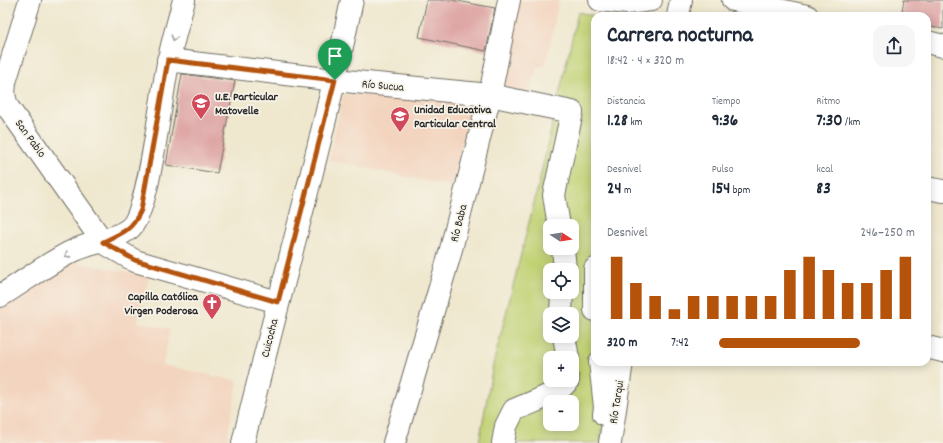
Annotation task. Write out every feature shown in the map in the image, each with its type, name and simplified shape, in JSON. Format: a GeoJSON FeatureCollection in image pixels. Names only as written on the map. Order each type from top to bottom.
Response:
{"type":"FeatureCollection","features":[{"type":"Feature","properties":{"kind":"street","name":"San Pablo"},"geometry":{"type":"LineString","coordinates":[[30,0],[5,82],[4,95],[7,106],[103,242]]}},
{"type":"Feature","properties":{"kind":"street"},"geometry":{"type":"LineString","coordinates":[[0,296],[75,250],[103,242],[129,229],[136,222],[141,210],[168,60],[184,0]]}},
{"type":"Feature","properties":{"kind":"street","name":"Cuicocha"},"geometry":{"type":"LineString","coordinates":[[243,443],[335,80],[352,0]]}},
{"type":"Feature","properties":{"kind":"street","name":"Río Baba"},"geometry":{"type":"LineString","coordinates":[[394,443],[449,257],[490,95],[509,0]]}},
{"type":"Feature","properties":{"kind":"street"},"geometry":{"type":"LineString","coordinates":[[612,6],[651,0]]}},
{"type":"Feature","properties":{"kind":"street"},"geometry":{"type":"LineString","coordinates":[[679,12],[681,0]]}},
{"type":"Feature","properties":{"kind":"street"},"geometry":{"type":"LineString","coordinates":[[733,0],[788,12]]}},
{"type":"Feature","properties":{"kind":"street"},"geometry":{"type":"LineString","coordinates":[[931,43],[943,46]]}},
{"type":"Feature","properties":{"kind":"street","name":"Río Sucua"},"geometry":{"type":"LineString","coordinates":[[168,60],[335,80],[490,95],[572,112],[554,195],[558,219]]}},
{"type":"Feature","properties":{"kind":"street"},"geometry":{"type":"LineString","coordinates":[[931,189],[943,191]]}},
{"type":"Feature","properties":{"kind":"street"},"geometry":{"type":"LineString","coordinates":[[103,242],[135,260],[278,302]]}},
{"type":"Feature","properties":{"kind":"street"},"geometry":{"type":"LineString","coordinates":[[931,348],[943,351]]}},
{"type":"Feature","properties":{"kind":"street"},"geometry":{"type":"LineString","coordinates":[[598,443],[605,407],[600,366]]}},
{"type":"Feature","properties":{"kind":"street","name":"Río Tarqui"},"geometry":{"type":"LineString","coordinates":[[610,443],[621,366]]}},
{"type":"Feature","properties":{"kind":"street"},"geometry":{"type":"LineString","coordinates":[[503,443],[506,426],[514,410],[553,393],[563,387]]}},
{"type":"Feature","properties":{"kind":"shaded area"},"geometry":{"type":"Polygon","coordinates":[[[517,0],[559,0],[546,65],[537,67],[531,87],[523,93],[501,87],[517,0]]]}},
{"type":"Feature","properties":{"kind":"shaded area","name":"Unidad Educativa Particular Central"},"geometry":{"type":"Polygon","coordinates":[[[343,94],[465,101],[472,105],[451,186],[329,160],[343,94]]]}},
{"type":"Feature","properties":{"kind":"shaded area"},"geometry":{"type":"Polygon","coordinates":[[[73,262],[149,276],[138,322],[170,329],[163,365],[238,381],[226,443],[0,443],[0,308],[73,262]]]}},
{"type":"Feature","properties":{"kind":"green space"},"geometry":{"type":"Polygon","coordinates":[[[578,12],[591,15],[591,366],[612,366],[600,443],[479,443],[493,365],[538,187],[578,12]]]}},
{"type":"Feature","properties":{"kind":"building"},"geometry":{"type":"Polygon","coordinates":[[[427,0],[452,0],[495,8],[486,51],[419,37],[427,0]]]}},
{"type":"Feature","properties":{"kind":"building"},"geometry":{"type":"Polygon","coordinates":[[[904,0],[943,0],[943,29],[931,27],[931,12],[902,12],[904,0]]]}},
{"type":"Feature","properties":{"kind":"building","name":"U.E. Particular Matovelle"},"geometry":{"type":"Polygon","coordinates":[[[182,74],[235,81],[217,173],[166,165],[182,74]]]}},
{"type":"Feature","properties":{"kind":"place","name":"U.E. Particular Matovelle"},"geometry":{"type":"Point","coordinates":[201,120]}},
{"type":"Feature","properties":{"kind":"place","name":"Unidad Educativa Particular Central"},"geometry":{"type":"Point","coordinates":[400,133]}},
{"type":"Feature","properties":{"kind":"place","name":"Capilla Católica Virgen Poderosa"},"geometry":{"type":"Point","coordinates":[212,320]}},
{"type":"Feature","properties":{"kind":"route"},"geometry":{"type":"LineString","coordinates":[[168,60],[335,80],[278,302],[135,260],[103,242],[129,229],[136,222],[141,210],[154,148],[168,60]]}}]}
